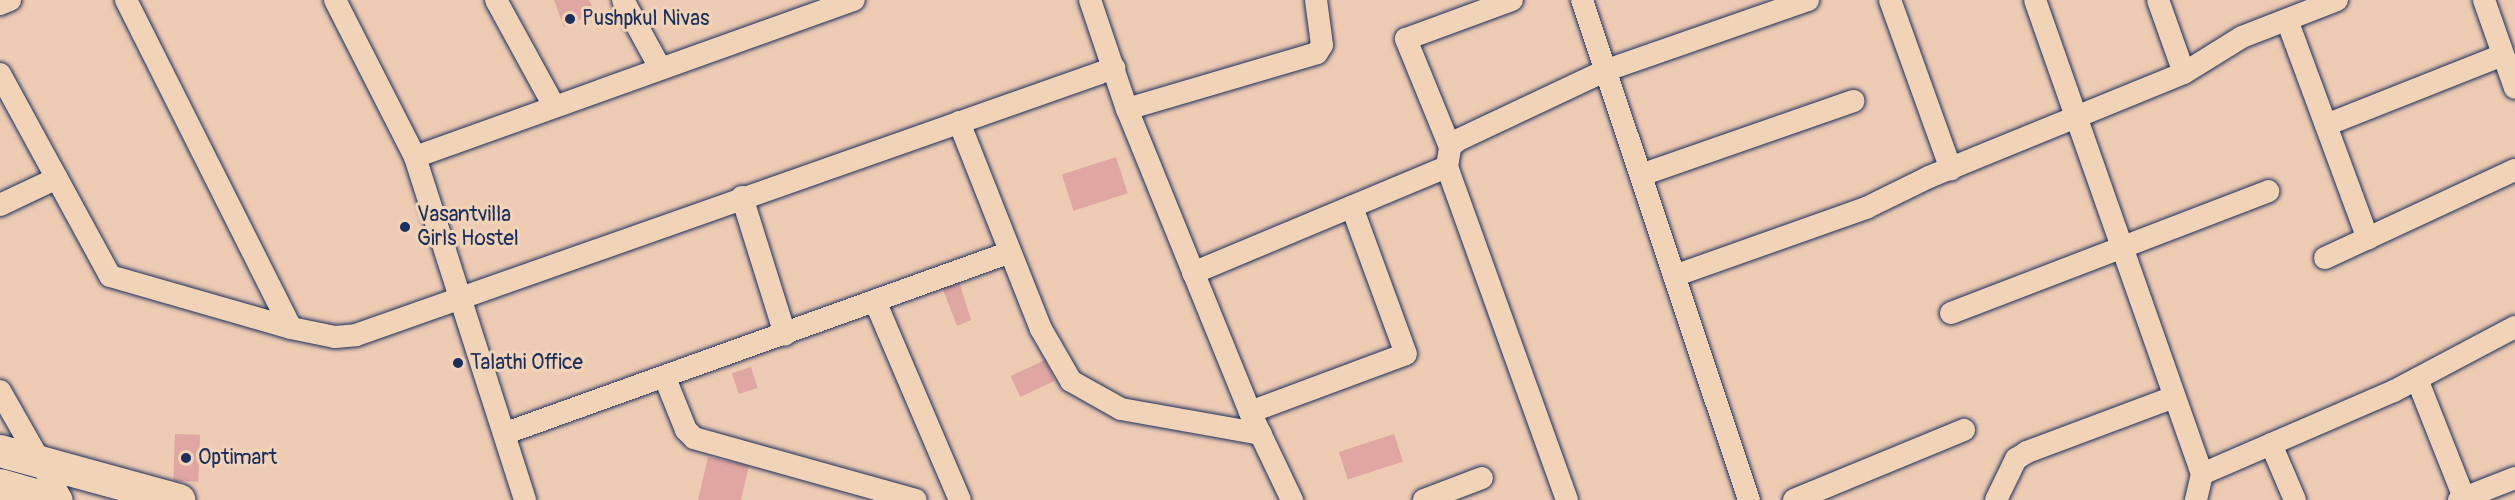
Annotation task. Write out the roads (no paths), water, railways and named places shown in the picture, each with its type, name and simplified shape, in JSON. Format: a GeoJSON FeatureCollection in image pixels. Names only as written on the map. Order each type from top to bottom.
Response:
{"type":"FeatureCollection","features":[{"type":"Feature","properties":{"kind":"main road"},"geometry":{"type":"LineString","coordinates":[[0,451],[179,500]]}},
{"type":"Feature","properties":{"kind":"main road"},"geometry":{"type":"LineString","coordinates":[[0,485],[53,500]]}},
{"type":"Feature","properties":{"kind":"street"},"geometry":{"type":"LineString","coordinates":[[0,4],[10,0]]}},
{"type":"Feature","properties":{"kind":"street"},"geometry":{"type":"LineString","coordinates":[[126,0],[291,328]]}},
{"type":"Feature","properties":{"kind":"street"},"geometry":{"type":"LineString","coordinates":[[334,0],[415,157],[459,297],[506,433],[525,500]]}},
{"type":"Feature","properties":{"kind":"street"},"geometry":{"type":"LineString","coordinates":[[496,0],[554,106]]}},
{"type":"Feature","properties":{"kind":"street"},"geometry":{"type":"LineString","coordinates":[[623,0],[660,68]]}},
{"type":"Feature","properties":{"kind":"street"},"geometry":{"type":"LineString","coordinates":[[415,157],[854,0]]}},
{"type":"Feature","properties":{"kind":"street"},"geometry":{"type":"LineString","coordinates":[[1090,0],[1127,109],[1193,273],[1250,412],[1292,500]]}},
{"type":"Feature","properties":{"kind":"street"},"geometry":{"type":"LineString","coordinates":[[1127,109],[1317,53],[1322,45],[1316,0]]}},
{"type":"Feature","properties":{"kind":"street"},"geometry":{"type":"LineString","coordinates":[[1512,0],[1406,39],[1567,500]]}},
{"type":"Feature","properties":{"kind":"street"},"geometry":{"type":"LineString","coordinates":[[1582,0],[1749,500]]}},
{"type":"Feature","properties":{"kind":"street"},"geometry":{"type":"LineString","coordinates":[[1193,273],[1352,207],[1448,157],[1458,140],[1607,70],[1808,0]]}},
{"type":"Feature","properties":{"kind":"street"},"geometry":{"type":"LineString","coordinates":[[1890,0],[1951,169]]}},
{"type":"Feature","properties":{"kind":"street"},"geometry":{"type":"LineString","coordinates":[[2035,0],[2075,120],[2202,474],[2196,500]]}},
{"type":"Feature","properties":{"kind":"street"},"geometry":{"type":"LineString","coordinates":[[2158,0],[2184,74]]}},
{"type":"Feature","properties":{"kind":"street"},"geometry":{"type":"LineString","coordinates":[[1674,276],[1866,208],[1951,169],[2184,74],[2242,37],[2337,0]]}},
{"type":"Feature","properties":{"kind":"street"},"geometry":{"type":"LineString","coordinates":[[2484,0],[2515,88]]}},
{"type":"Feature","properties":{"kind":"street"},"geometry":{"type":"LineString","coordinates":[[2287,20],[2368,238]]}},
{"type":"Feature","properties":{"kind":"street"},"geometry":{"type":"LineString","coordinates":[[2326,125],[2503,55]]}},
{"type":"Feature","properties":{"kind":"street"},"geometry":{"type":"LineString","coordinates":[[0,74],[110,276],[291,328],[335,337],[356,335],[742,197],[1114,68]]}},
{"type":"Feature","properties":{"kind":"street"},"geometry":{"type":"LineString","coordinates":[[1641,175],[1854,101]]}},
{"type":"Feature","properties":{"kind":"street"},"geometry":{"type":"LineString","coordinates":[[959,122],[1008,253],[1041,329],[1071,381],[1121,409],[1261,434]]}},
{"type":"Feature","properties":{"kind":"street"},"geometry":{"type":"LineString","coordinates":[[2325,258],[2515,170]]}},
{"type":"Feature","properties":{"kind":"street"},"geometry":{"type":"LineString","coordinates":[[0,205],[57,178]]}},
{"type":"Feature","properties":{"kind":"street"},"geometry":{"type":"LineString","coordinates":[[1951,313],[2121,250],[2268,191]]}},
{"type":"Feature","properties":{"kind":"street"},"geometry":{"type":"LineString","coordinates":[[742,197],[785,334]]}},
{"type":"Feature","properties":{"kind":"street"},"geometry":{"type":"LineString","coordinates":[[1250,412],[1406,354],[1352,207]]}},
{"type":"Feature","properties":{"kind":"street"},"geometry":{"type":"LineString","coordinates":[[506,433],[665,378],[1008,253]]}},
{"type":"Feature","properties":{"kind":"street"},"geometry":{"type":"LineString","coordinates":[[875,301],[960,500]]}},
{"type":"Feature","properties":{"kind":"street"},"geometry":{"type":"LineString","coordinates":[[2202,474],[2417,379],[2515,327]]}},
{"type":"Feature","properties":{"kind":"street"},"geometry":{"type":"LineString","coordinates":[[665,378],[686,430],[694,438],[916,500]]}},
{"type":"Feature","properties":{"kind":"street"},"geometry":{"type":"LineString","coordinates":[[2417,379],[2462,499],[2515,478]]}},
{"type":"Feature","properties":{"kind":"street"},"geometry":{"type":"LineString","coordinates":[[0,391],[62,500]]}},
{"type":"Feature","properties":{"kind":"street"},"geometry":{"type":"LineString","coordinates":[[1996,500],[2016,459],[2027,452],[2174,397]]}},
{"type":"Feature","properties":{"kind":"street"},"geometry":{"type":"LineString","coordinates":[[1794,500],[1964,430]]}},
{"type":"Feature","properties":{"kind":"street"},"geometry":{"type":"LineString","coordinates":[[2271,444],[2295,500]]}},
{"type":"Feature","properties":{"kind":"street"},"geometry":{"type":"LineString","coordinates":[[1424,500],[1482,478]]}},
{"type":"Feature","properties":{"kind":"place","name":"Pushpkul Nivas"},"geometry":{"type":"Point","coordinates":[570,19]}},
{"type":"Feature","properties":{"kind":"place","name":"Vasantvilla Girls Hostel"},"geometry":{"type":"Point","coordinates":[405,227]}},
{"type":"Feature","properties":{"kind":"place","name":"Talathi Office"},"geometry":{"type":"Point","coordinates":[458,363]}},
{"type":"Feature","properties":{"kind":"place","name":"Optimart"},"geometry":{"type":"Point","coordinates":[186,458]}}]}
